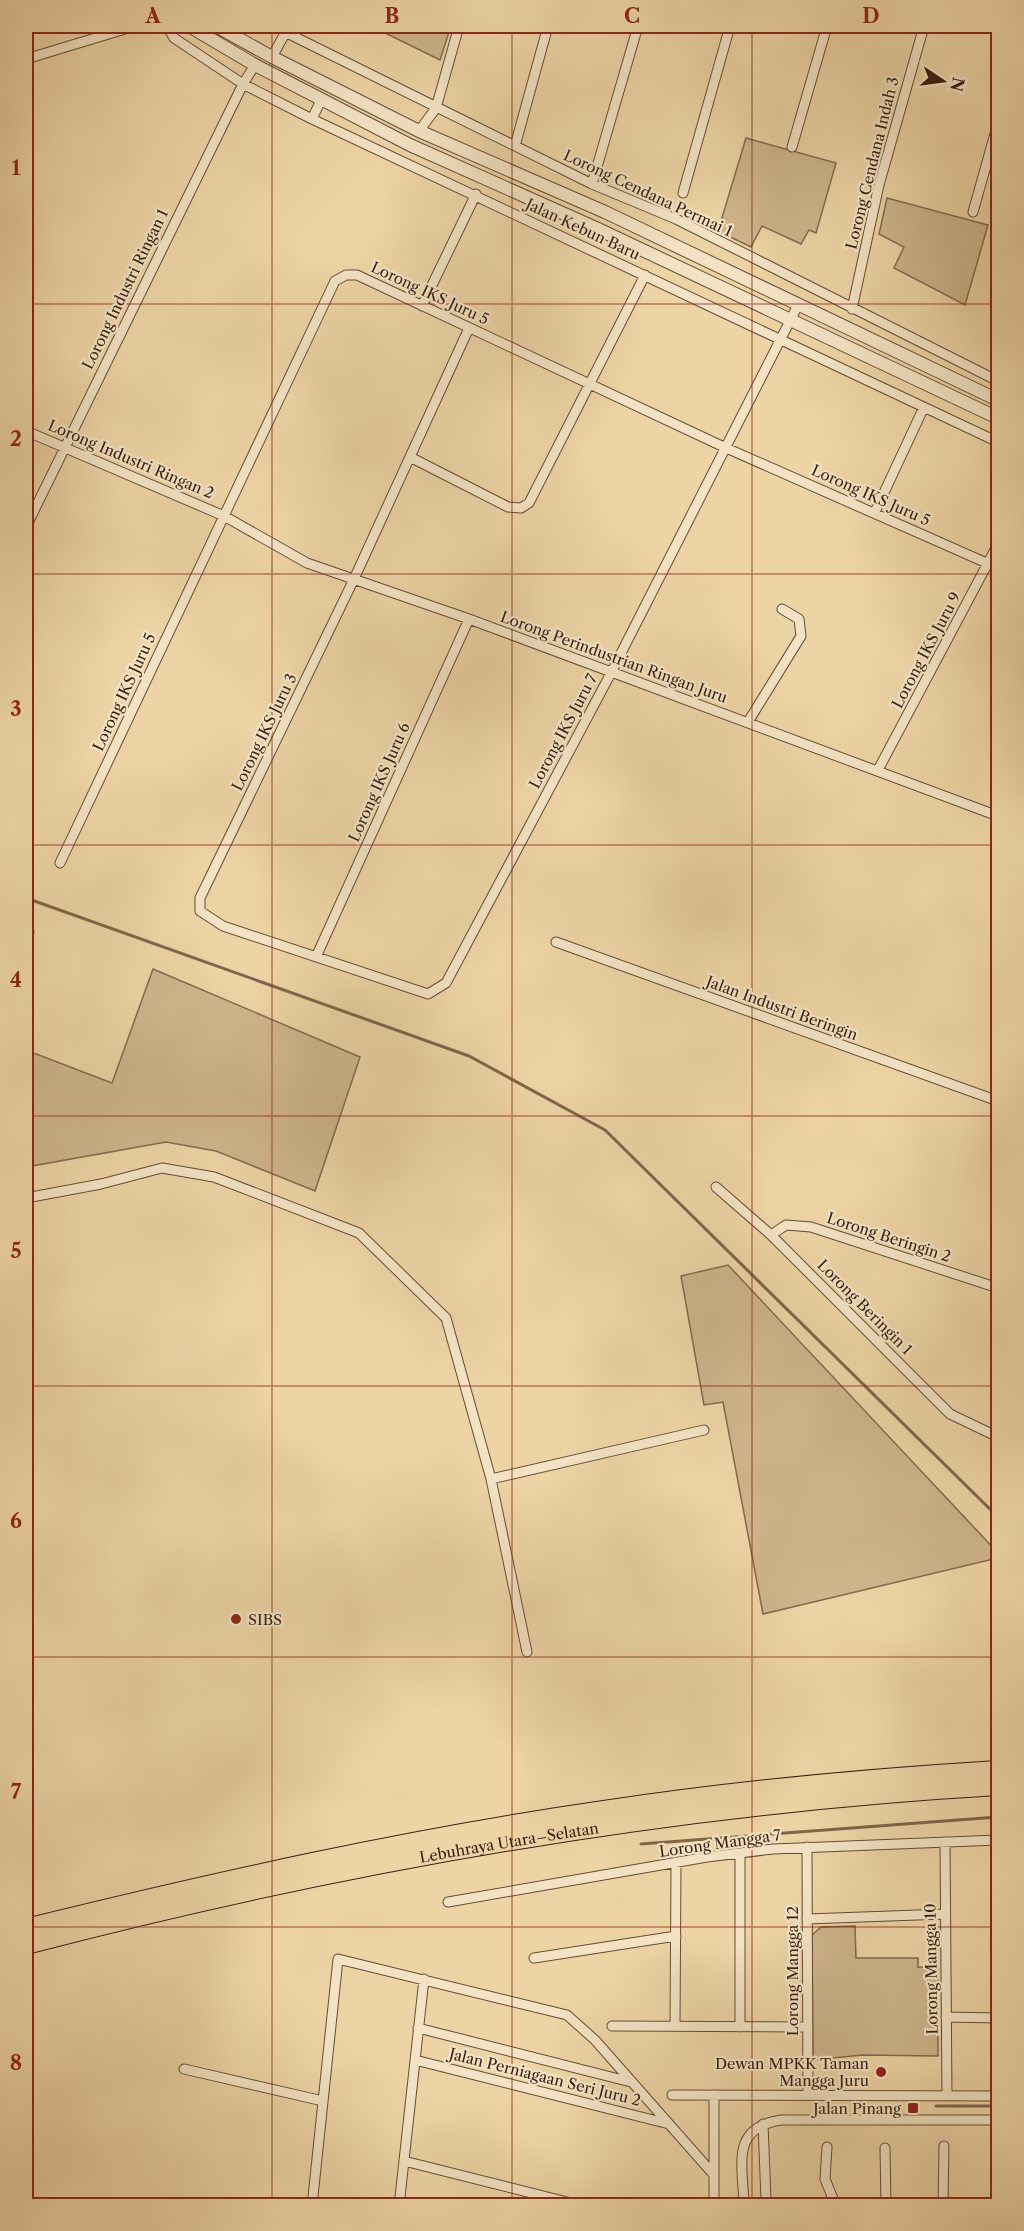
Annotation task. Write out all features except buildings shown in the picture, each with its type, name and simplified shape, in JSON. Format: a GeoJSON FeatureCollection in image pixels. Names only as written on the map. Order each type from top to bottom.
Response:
{"type":"FeatureCollection","features":[{"type":"Feature","properties":{"kind":"highway","name":"Lebuhraya Utara–Selatan"},"geometry":{"type":"LineString","coordinates":[[26,1928],[274,1870],[521,1823],[692,1797],[800,1785],[999,1770]]}},
{"type":"Feature","properties":{"kind":"highway","name":"Lebuhraya Utara–Selatan"},"geometry":{"type":"LineString","coordinates":[[26,1945],[276,1885],[539,1835],[728,1809],[999,1786]]}},
{"type":"Feature","properties":{"kind":"street"},"geometry":{"type":"LineString","coordinates":[[26,59],[135,26]]}},
{"type":"Feature","properties":{"kind":"street","name":"Jalan Kebun Baru"},"geometry":{"type":"LineString","coordinates":[[167,26],[174,38],[243,84],[312,119],[476,194],[999,442]]}},
{"type":"Feature","properties":{"kind":"street","name":"Jalan Kebun Baru"},"geometry":{"type":"LineString","coordinates":[[189,26],[255,65],[410,145],[791,319],[999,418]]}},
{"type":"Feature","properties":{"kind":"street","name":"Jalan Kebun Baru"},"geometry":{"type":"LineString","coordinates":[[216,26],[418,131],[605,213],[999,400]]}},
{"type":"Feature","properties":{"kind":"street"},"geometry":{"type":"LineString","coordinates":[[418,131],[436,108],[459,26]]}},
{"type":"Feature","properties":{"kind":"street"},"geometry":{"type":"LineString","coordinates":[[515,146],[549,26]]}},
{"type":"Feature","properties":{"kind":"street"},"geometry":{"type":"LineString","coordinates":[[592,184],[638,26]]}},
{"type":"Feature","properties":{"kind":"street"},"geometry":{"type":"LineString","coordinates":[[683,193],[730,26]]}},
{"type":"Feature","properties":{"kind":"street"},"geometry":{"type":"LineString","coordinates":[[792,147],[827,26]]}},
{"type":"Feature","properties":{"kind":"street","name":"Lorong Cendana Indah 3"},"geometry":{"type":"LineString","coordinates":[[852,309],[879,185],[924,26]]}},
{"type":"Feature","properties":{"kind":"street"},"geometry":{"type":"LineString","coordinates":[[272,57],[287,29]]}},
{"type":"Feature","properties":{"kind":"street","name":"Lorong Cendana Permai 1"},"geometry":{"type":"LineString","coordinates":[[287,29],[436,108],[592,184],[676,219],[999,381]]}},
{"type":"Feature","properties":{"kind":"street","name":"Lorong Industri Ringan 1"},"geometry":{"type":"LineString","coordinates":[[26,527],[243,84],[255,65]]}},
{"type":"Feature","properties":{"kind":"street"},"geometry":{"type":"LineString","coordinates":[[312,119],[321,100]]}},
{"type":"Feature","properties":{"kind":"street"},"geometry":{"type":"LineString","coordinates":[[974,212],[999,123]]}},
{"type":"Feature","properties":{"kind":"street"},"geometry":{"type":"LineString","coordinates":[[422,306],[476,194]]}},
{"type":"Feature","properties":{"kind":"street"},"geometry":{"type":"LineString","coordinates":[[770,292],[780,273]]}},
{"type":"Feature","properties":{"kind":"street","name":"Lorong IKS Juru 5"},"geometry":{"type":"LineString","coordinates":[[60,863],[335,281],[346,275],[357,275],[724,447],[994,566]]}},
{"type":"Feature","properties":{"kind":"street"},"geometry":{"type":"LineString","coordinates":[[410,458],[508,507],[521,508],[529,503],[645,275]]}},
{"type":"Feature","properties":{"kind":"street","name":"Lorong IKS Juru 7"},"geometry":{"type":"LineString","coordinates":[[316,957],[421,993],[436,991],[447,983],[611,673],[798,305]]}},
{"type":"Feature","properties":{"kind":"street","name":"Lorong IKS Juru 3"},"geometry":{"type":"LineString","coordinates":[[316,957],[223,926],[200,910],[200,898],[354,579],[469,328]]}},
{"type":"Feature","properties":{"kind":"street"},"geometry":{"type":"LineString","coordinates":[[875,512],[924,407]]}},
{"type":"Feature","properties":{"kind":"street","name":"Lorong Industri Ringan 2"},"geometry":{"type":"LineString","coordinates":[[26,431],[224,516]]}},
{"type":"Feature","properties":{"kind":"street","name":"Lorong Perindustrian Ringan Juru"},"geometry":{"type":"LineString","coordinates":[[224,516],[307,562],[469,619],[999,816]]}},
{"type":"Feature","properties":{"kind":"street","name":"Lorong IKS Juru 9"},"geometry":{"type":"LineString","coordinates":[[878,770],[994,566],[999,544]]}},
{"type":"Feature","properties":{"kind":"street"},"geometry":{"type":"LineString","coordinates":[[748,722],[801,636],[799,619],[782,609]]}},
{"type":"Feature","properties":{"kind":"street","name":"Lorong IKS Juru 6"},"geometry":{"type":"LineString","coordinates":[[316,957],[469,619]]}},
{"type":"Feature","properties":{"kind":"street","name":"Jalan Industri Beringin"},"geometry":{"type":"LineString","coordinates":[[556,942],[999,1101]]}},
{"type":"Feature","properties":{"kind":"street"},"geometry":{"type":"LineString","coordinates":[[26,1198],[101,1184],[162,1168],[214,1177],[359,1233],[446,1318],[491,1479],[527,1652]]}},
{"type":"Feature","properties":{"kind":"street","name":"Lorong Beringin 1"},"geometry":{"type":"LineString","coordinates":[[716,1187],[771,1235],[950,1414],[999,1437]]}},
{"type":"Feature","properties":{"kind":"street","name":"Lorong Beringin 2"},"geometry":{"type":"LineString","coordinates":[[771,1235],[786,1225],[811,1227],[999,1288]]}},
{"type":"Feature","properties":{"kind":"street"},"geometry":{"type":"LineString","coordinates":[[491,1479],[704,1430]]}},
{"type":"Feature","properties":{"kind":"street","name":"Lorong Mangga 7"},"geometry":{"type":"LineString","coordinates":[[448,1902],[740,1853],[807,1847],[999,1840]]}},
{"type":"Feature","properties":{"kind":"street","name":"Lorong Mangga 10"},"geometry":{"type":"LineString","coordinates":[[945,1842],[947,2096]]}},
{"type":"Feature","properties":{"kind":"street","name":"Lorong Mangga 12"},"geometry":{"type":"LineString","coordinates":[[807,1847],[808,2095]]}},
{"type":"Feature","properties":{"kind":"street"},"geometry":{"type":"LineString","coordinates":[[740,1853],[740,2027]]}},
{"type":"Feature","properties":{"kind":"street"},"geometry":{"type":"LineString","coordinates":[[675,2026],[676,1864]]}},
{"type":"Feature","properties":{"kind":"street"},"geometry":{"type":"LineString","coordinates":[[807,1919],[945,1914]]}},
{"type":"Feature","properties":{"kind":"street"},"geometry":{"type":"LineString","coordinates":[[534,1958],[676,1936]]}},
{"type":"Feature","properties":{"kind":"street"},"geometry":{"type":"LineString","coordinates":[[312,2205],[338,1959],[560,2011],[595,2040],[714,2175]]}},
{"type":"Feature","properties":{"kind":"street"},"geometry":{"type":"LineString","coordinates":[[399,2205],[424,1979]]}},
{"type":"Feature","properties":{"kind":"street"},"geometry":{"type":"LineString","coordinates":[[946,2017],[999,2018]]}},
{"type":"Feature","properties":{"kind":"street"},"geometry":{"type":"LineString","coordinates":[[612,2026],[808,2027]]}},
{"type":"Feature","properties":{"kind":"street","name":"Jalan Perniagaan Seri Juru 2"},"geometry":{"type":"LineString","coordinates":[[418,2028],[632,2082]]}},
{"type":"Feature","properties":{"kind":"street","name":"Jalan Perniagaan Seri Juru 2"},"geometry":{"type":"LineString","coordinates":[[415,2060],[669,2124]]}},
{"type":"Feature","properties":{"kind":"street"},"geometry":{"type":"LineString","coordinates":[[184,2068],[323,2101]]}},
{"type":"Feature","properties":{"kind":"street"},"geometry":{"type":"LineString","coordinates":[[672,2095],[999,2096]]}},
{"type":"Feature","properties":{"kind":"street"},"geometry":{"type":"LineString","coordinates":[[714,2095],[714,2205]]}},
{"type":"Feature","properties":{"kind":"street"},"geometry":{"type":"LineString","coordinates":[[744,2205],[744,2143],[751,2130],[763,2124],[782,2120],[999,2120]]}},
{"type":"Feature","properties":{"kind":"street"},"geometry":{"type":"LineString","coordinates":[[763,2124],[766,2200],[769,2205]]}},
{"type":"Feature","properties":{"kind":"street"},"geometry":{"type":"LineString","coordinates":[[943,2205],[944,2146]]}},
{"type":"Feature","properties":{"kind":"street"},"geometry":{"type":"LineString","coordinates":[[691,2150],[700,2152],[714,2147]]}},
{"type":"Feature","properties":{"kind":"street"},"geometry":{"type":"LineString","coordinates":[[827,2147],[825,2178],[836,2205]]}},
{"type":"Feature","properties":{"kind":"street"},"geometry":{"type":"LineString","coordinates":[[885,2148],[886,2205]]}},
{"type":"Feature","properties":{"kind":"street"},"geometry":{"type":"LineString","coordinates":[[404,2161],[583,2205]]}},
{"type":"Feature","properties":{"kind":"shaded area"},"geometry":{"type":"Polygon","coordinates":[[[371,26],[451,26],[440,60],[371,26]]]}},
{"type":"Feature","properties":{"kind":"shaded area"},"geometry":{"type":"Polygon","coordinates":[[[746,138],[836,163],[816,233],[809,230],[801,244],[762,226],[751,247],[718,231],[746,138]]]}},
{"type":"Feature","properties":{"kind":"shaded area"},"geometry":{"type":"Polygon","coordinates":[[[887,198],[988,225],[965,305],[894,268],[904,247],[879,234],[887,198]]]}},
{"type":"Feature","properties":{"kind":"shaded area"},"geometry":{"type":"Polygon","coordinates":[[[153,969],[360,1057],[315,1191],[216,1151],[166,1142],[26,1167],[26,1050],[112,1083],[153,969]]]}},
{"type":"Feature","properties":{"kind":"shaded area"},"geometry":{"type":"Polygon","coordinates":[[[728,1265],[998,1553],[998,1558],[763,1614],[723,1402],[704,1405],[681,1276],[728,1265]]]}},
{"type":"Feature","properties":{"kind":"shaded area"},"geometry":{"type":"Polygon","coordinates":[[[855,1926],[856,1958],[918,1958],[918,1967],[938,1967],[938,2056],[863,2055],[813,2060],[812,1935],[821,1927],[855,1926]]]}},
{"type":"Feature","properties":{"kind":"waterway"},"geometry":{"type":"LineString","coordinates":[[26,898],[469,1056],[605,1130],[998,1517]]}},
{"type":"Feature","properties":{"kind":"waterway"},"geometry":{"type":"LineString","coordinates":[[641,1844],[998,1817]]}},
{"type":"Feature","properties":{"kind":"waterway"},"geometry":{"type":"LineString","coordinates":[[936,2106],[998,2106]]}},
{"type":"Feature","properties":{"kind":"place","name":"SIBS"},"geometry":{"type":"Point","coordinates":[236,1619]}},
{"type":"Feature","properties":{"kind":"place","name":"Dewan MPKK Taman Mangga Juru"},"geometry":{"type":"Point","coordinates":[881,2072]}},
{"type":"Feature","properties":{"kind":"place","name":"Jalan Pinang"},"geometry":{"type":"Point","coordinates":[913,2108]}}]}
